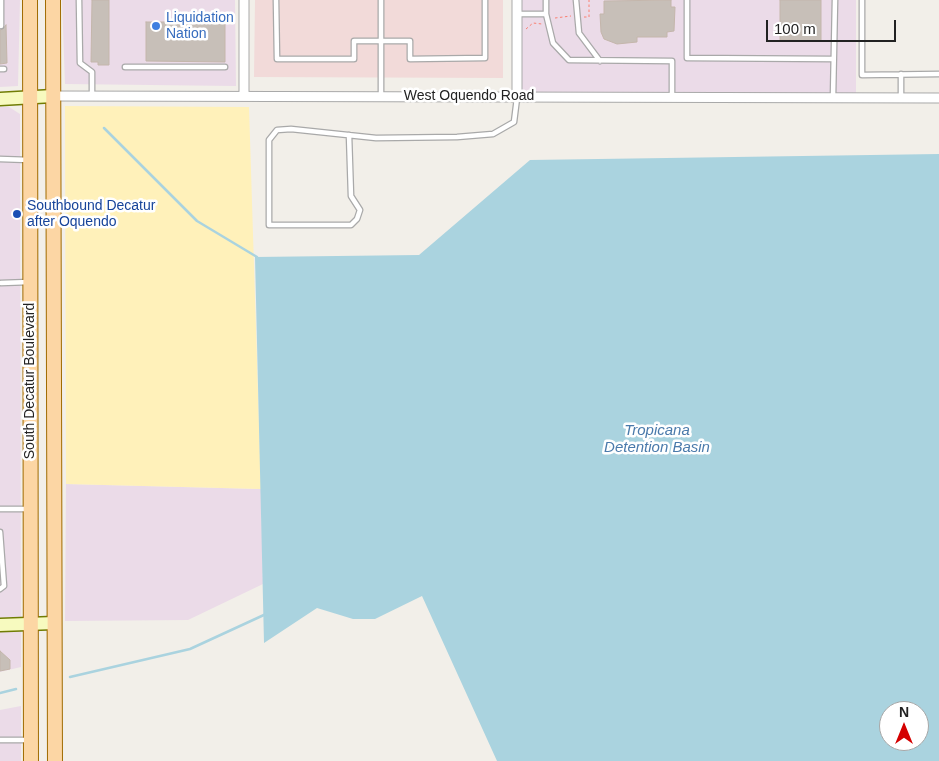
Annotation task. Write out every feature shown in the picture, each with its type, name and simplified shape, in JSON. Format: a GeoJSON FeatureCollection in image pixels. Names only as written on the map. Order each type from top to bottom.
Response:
{"type":"FeatureCollection","features":[{"type":"Feature","properties":{"kind":"main road","name":"South Decatur Boulevard"},"geometry":{"type":"LineString","coordinates":[[30,0],[31,761]]}},
{"type":"Feature","properties":{"kind":"main road","name":"South Decatur Boulevard"},"geometry":{"type":"LineString","coordinates":[[53,0],[55,761]]}},
{"type":"Feature","properties":{"kind":"street"},"geometry":{"type":"LineString","coordinates":[[244,0],[244,96]]}},
{"type":"Feature","properties":{"kind":"street"},"geometry":{"type":"LineString","coordinates":[[517,0],[517,96]]}},
{"type":"Feature","properties":{"kind":"street","name":"West Oquendo Road"},"geometry":{"type":"LineString","coordinates":[[0,99],[53,96],[939,98]]}},
{"type":"Feature","properties":{"kind":"street"},"geometry":{"type":"LineString","coordinates":[[0,625],[54,623]]}},
{"type":"Feature","properties":{"kind":"lane"},"geometry":{"type":"LineString","coordinates":[[1,0],[1,26]]}},
{"type":"Feature","properties":{"kind":"lane"},"geometry":{"type":"LineString","coordinates":[[79,0],[80,63],[92,72],[92,96]]}},
{"type":"Feature","properties":{"kind":"lane"},"geometry":{"type":"LineString","coordinates":[[276,0],[277,59],[354,59],[354,41],[410,41],[410,59],[485,58],[485,0]]}},
{"type":"Feature","properties":{"kind":"lane"},"geometry":{"type":"LineString","coordinates":[[381,0],[381,96]]}},
{"type":"Feature","properties":{"kind":"lane"},"geometry":{"type":"LineString","coordinates":[[546,0],[546,14],[552,43],[569,60],[672,61],[672,96]]}},
{"type":"Feature","properties":{"kind":"lane"},"geometry":{"type":"LineString","coordinates":[[576,0],[579,33],[600,61]]}},
{"type":"Feature","properties":{"kind":"lane"},"geometry":{"type":"LineString","coordinates":[[687,0],[687,58],[833,58]]}},
{"type":"Feature","properties":{"kind":"lane"},"geometry":{"type":"LineString","coordinates":[[833,97],[835,0]]}},
{"type":"Feature","properties":{"kind":"lane"},"geometry":{"type":"LineString","coordinates":[[862,0],[862,75],[939,74]]}},
{"type":"Feature","properties":{"kind":"lane"},"geometry":{"type":"LineString","coordinates":[[517,14],[546,14]]}},
{"type":"Feature","properties":{"kind":"lane"},"geometry":{"type":"LineString","coordinates":[[125,67],[224,67]]}},
{"type":"Feature","properties":{"kind":"lane"},"geometry":{"type":"LineString","coordinates":[[901,74],[901,98]]}},
{"type":"Feature","properties":{"kind":"lane"},"geometry":{"type":"LineString","coordinates":[[349,135],[351,196],[360,210],[357,219],[351,225],[269,225],[269,140],[277,130],[292,129],[349,135],[376,138],[457,137],[493,134],[514,122],[517,96]]}},
{"type":"Feature","properties":{"kind":"lane"},"geometry":{"type":"LineString","coordinates":[[0,159],[30,160]]}},
{"type":"Feature","properties":{"kind":"lane"},"geometry":{"type":"LineString","coordinates":[[1,283],[31,282]]}},
{"type":"Feature","properties":{"kind":"lane"},"geometry":{"type":"LineString","coordinates":[[0,510],[30,509]]}},
{"type":"Feature","properties":{"kind":"lane"},"geometry":{"type":"LineString","coordinates":[[0,532],[4,586],[0,589]]}},
{"type":"Feature","properties":{"kind":"lane"},"geometry":{"type":"LineString","coordinates":[[0,740],[31,740]]}},
{"type":"Feature","properties":{"kind":"path"},"geometry":{"type":"LineString","coordinates":[[526,30],[533,23],[542,24],[554,18],[589,17],[588,0]]}},
{"type":"Feature","properties":{"kind":"shaded area"},"geometry":{"type":"Polygon","coordinates":[[[0,0],[20,0],[18,86],[0,87],[0,0]]]}},
{"type":"Feature","properties":{"kind":"shaded area"},"geometry":{"type":"Polygon","coordinates":[[[62,0],[235,0],[236,86],[65,84],[62,0]]]}},
{"type":"Feature","properties":{"kind":"shaded area"},"geometry":{"type":"Polygon","coordinates":[[[255,0],[503,0],[503,78],[254,77],[255,0]]]}},
{"type":"Feature","properties":{"kind":"shaded area"},"geometry":{"type":"Polygon","coordinates":[[[517,0],[856,0],[856,96],[517,96],[517,0]]]}},
{"type":"Feature","properties":{"kind":"shaded area"},"geometry":{"type":"Polygon","coordinates":[[[0,107],[9,107],[20,114],[21,667],[0,672],[0,107]]]}},
{"type":"Feature","properties":{"kind":"shaded area"},"geometry":{"type":"Polygon","coordinates":[[[66,484],[261,489],[263,584],[188,620],[65,621],[66,484]]]}},
{"type":"Feature","properties":{"kind":"shaded area"},"geometry":{"type":"Polygon","coordinates":[[[21,706],[21,761],[0,761],[0,710],[21,706]]]}},
{"type":"Feature","properties":{"kind":"sand"},"geometry":{"type":"Polygon","coordinates":[[[65,106],[249,107],[261,489],[66,484],[65,106]]]}},
{"type":"Feature","properties":{"kind":"water","name":"Tropicana Detention Basin"},"geometry":{"type":"Polygon","coordinates":[[[939,154],[939,761],[497,761],[422,596],[375,619],[353,619],[317,608],[264,643],[255,257],[419,255],[530,160],[939,154]]]}},
{"type":"Feature","properties":{"kind":"building"},"geometry":{"type":"Polygon","coordinates":[[[92,0],[109,0],[109,65],[98,65],[98,62],[91,62],[92,0]]]}},
{"type":"Feature","properties":{"kind":"building"},"geometry":{"type":"Polygon","coordinates":[[[671,0],[671,7],[675,7],[674,31],[667,32],[667,37],[637,37],[637,42],[617,44],[604,39],[601,32],[600,14],[604,14],[604,1],[671,0]]]}},
{"type":"Feature","properties":{"kind":"building"},"geometry":{"type":"Polygon","coordinates":[[[780,0],[821,0],[821,41],[780,40],[780,0]]]}},
{"type":"Feature","properties":{"kind":"building"},"geometry":{"type":"Polygon","coordinates":[[[146,22],[225,22],[225,62],[146,61],[146,22]]]}},
{"type":"Feature","properties":{"kind":"building"},"geometry":{"type":"Polygon","coordinates":[[[6,25],[7,63],[0,64],[0,30],[6,25]]]}},
{"type":"Feature","properties":{"kind":"building"},"geometry":{"type":"Polygon","coordinates":[[[0,651],[10,660],[10,669],[0,671],[0,651]]]}},
{"type":"Feature","properties":{"kind":"waterway"},"geometry":{"type":"LineString","coordinates":[[104,128],[197,221],[257,257]]}},
{"type":"Feature","properties":{"kind":"waterway"},"geometry":{"type":"LineString","coordinates":[[70,677],[190,649],[266,614]]}},
{"type":"Feature","properties":{"kind":"waterway"},"geometry":{"type":"LineString","coordinates":[[0,693],[16,689]]}},
{"type":"Feature","properties":{"kind":"place","name":"Liquidation Nation"},"geometry":{"type":"Point","coordinates":[156,26]}},
{"type":"Feature","properties":{"kind":"place","name":"Southbound Decatur after Oquendo"},"geometry":{"type":"Point","coordinates":[17,214]}}]}
